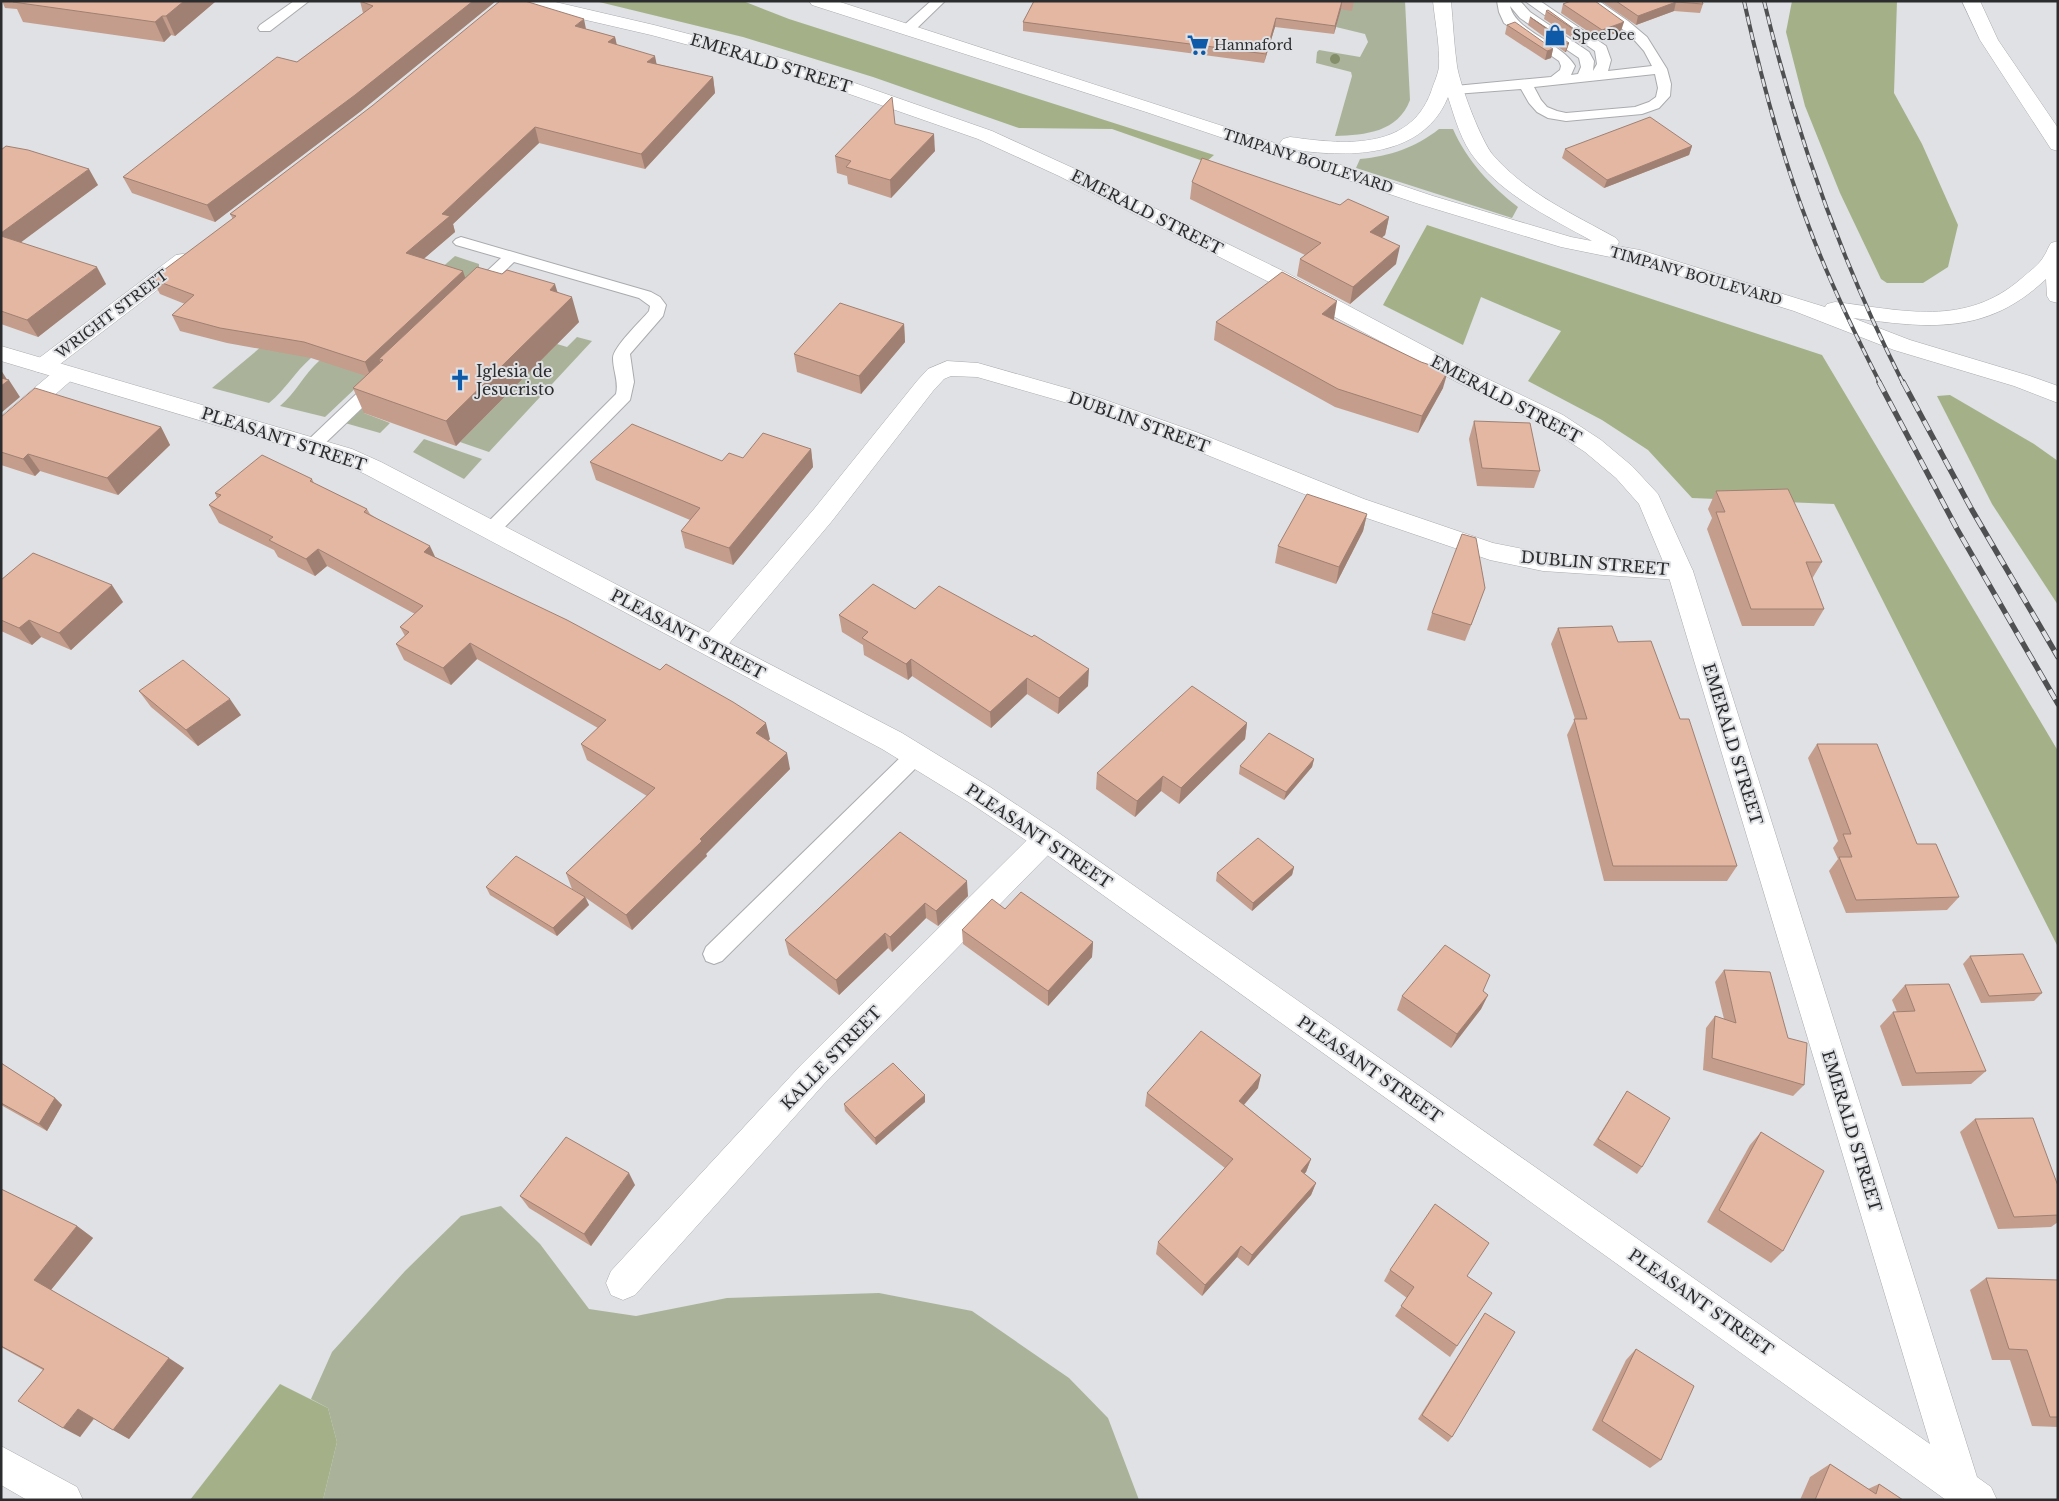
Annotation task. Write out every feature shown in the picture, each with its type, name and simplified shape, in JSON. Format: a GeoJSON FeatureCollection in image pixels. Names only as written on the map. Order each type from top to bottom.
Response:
{"type":"FeatureCollection","features":[{"type":"Feature","properties":{"kind":"main road","name":"EMERALD STREET"},"geometry":{"type":"LineString","coordinates":[[527,1],[654,30],[782,64],[985,135],[1066,172],[1277,277],[1465,377],[1555,421],[1593,446],[1624,472],[1649,500],[1680,571],[1970,1493]]}},
{"type":"Feature","properties":{"kind":"main road","name":"TIMPANY BOULEVARD"},"geometry":{"type":"LineString","coordinates":[[818,1],[1153,108],[1426,200],[1568,243],[1633,255],[1802,306],[1902,345],[2022,381],[2058,395]]}},
{"type":"Feature","properties":{"kind":"main road"},"geometry":{"type":"LineString","coordinates":[[1442,1],[1448,68],[1468,128],[1483,156],[1504,177],[1536,202],[1633,255]]}},
{"type":"Feature","properties":{"kind":"main road"},"geometry":{"type":"LineString","coordinates":[[1971,1],[1981,27],[1996,54],[2058,146]]}},
{"type":"Feature","properties":{"kind":"main road"},"geometry":{"type":"LineString","coordinates":[[1220,132],[1308,146],[1353,148],[1378,144],[1401,137],[1426,119],[1437,100],[1448,68]]}},
{"type":"Feature","properties":{"kind":"main road","name":"WRIGHT STREET"},"geometry":{"type":"LineString","coordinates":[[1,429],[54,369],[195,250]]}},
{"type":"Feature","properties":{"kind":"main road","name":"TIMPANY BOULEVARD"},"geometry":{"type":"LineString","coordinates":[[1802,306],[1929,319],[1967,315],[2005,301],[2028,285],[2056,253]]}},
{"type":"Feature","properties":{"kind":"main road"},"geometry":{"type":"LineString","coordinates":[[2056,253],[2058,296]]}},
{"type":"Feature","properties":{"kind":"main road","name":"PLEASANT STREET"},"geometry":{"type":"LineString","coordinates":[[1,354],[344,455],[373,468],[712,646],[916,756],[980,795],[1046,840],[1970,1493]]}},
{"type":"Feature","properties":{"kind":"main road","name":"DUBLIN STREET"},"geometry":{"type":"LineString","coordinates":[[712,646],[823,515],[926,386],[942,370],[954,368],[978,370],[1086,401],[1188,438],[1355,505],[1490,551],[1543,562],[1680,571]]}},
{"type":"Feature","properties":{"kind":"main road","name":"KALLE STREET"},"geometry":{"type":"LineString","coordinates":[[623,1283],[813,1074],[1046,840]]}},
{"type":"Feature","properties":{"kind":"main road"},"geometry":{"type":"LineString","coordinates":[[1,1464],[64,1500]]}},
{"type":"Feature","properties":{"kind":"lane"},"geometry":{"type":"LineString","coordinates":[[265,28],[303,1]]}},
{"type":"Feature","properties":{"kind":"lane"},"geometry":{"type":"LineString","coordinates":[[907,30],[939,1]]}},
{"type":"Feature","properties":{"kind":"lane"},"geometry":{"type":"LineString","coordinates":[[1503,1],[1509,20],[1564,59],[1568,66],[1566,72],[1556,81]]}},
{"type":"Feature","properties":{"kind":"lane"},"geometry":{"type":"LineString","coordinates":[[1513,1],[1525,15],[1584,56],[1588,61],[1589,67],[1582,78]]}},
{"type":"Feature","properties":{"kind":"lane"},"geometry":{"type":"LineString","coordinates":[[1532,1],[1602,49],[1605,61],[1603,69],[1596,76]]}},
{"type":"Feature","properties":{"kind":"lane"},"geometry":{"type":"LineString","coordinates":[[1526,84],[1538,106],[1555,115],[1568,117],[1640,110],[1654,104],[1664,95],[1666,85],[1656,56],[1624,23],[1590,1]]}},
{"type":"Feature","properties":{"kind":"lane"},"geometry":{"type":"LineString","coordinates":[[1456,90],[1660,69]]}},
{"type":"Feature","properties":{"kind":"lane"},"geometry":{"type":"LineString","coordinates":[[461,242],[645,296],[654,300],[658,305],[657,312],[622,353],[621,360],[627,385],[624,396],[490,531]]}},
{"type":"Feature","properties":{"kind":"lane"},"geometry":{"type":"LineString","coordinates":[[466,299],[512,256]]}},
{"type":"Feature","properties":{"kind":"lane"},"geometry":{"type":"LineString","coordinates":[[312,446],[390,372]]}},
{"type":"Feature","properties":{"kind":"lane"},"geometry":{"type":"LineString","coordinates":[[714,954],[916,756]]}},
{"type":"Feature","properties":{"kind":"green space"},"geometry":{"type":"Polygon","coordinates":[[[595,1],[743,1],[789,19],[1214,155],[1206,162],[1112,129],[1019,128],[873,77],[743,37],[595,1]]]}},
{"type":"Feature","properties":{"kind":"green space"},"geometry":{"type":"Polygon","coordinates":[[[1354,1],[1405,1],[1410,100],[1405,111],[1398,119],[1380,130],[1369,133],[1335,136],[1352,76],[1351,72],[1316,63],[1317,52],[1319,50],[1360,57],[1368,42],[1365,34],[1336,27],[1340,9],[1354,1]]]}},
{"type":"Feature","properties":{"kind":"green space"},"geometry":{"type":"Polygon","coordinates":[[[1792,1],[1897,1],[1894,93],[1922,144],[1958,225],[1948,267],[1923,283],[1887,283],[1881,279],[1840,193],[1805,106],[1786,32],[1792,1]]]}},
{"type":"Feature","properties":{"kind":"green space"},"geometry":{"type":"Polygon","coordinates":[[[1439,129],[1453,129],[1465,152],[1481,172],[1518,207],[1512,218],[1356,168],[1360,159],[1382,156],[1402,150],[1430,136],[1439,129]]]}},
{"type":"Feature","properties":{"kind":"green space"},"geometry":{"type":"Polygon","coordinates":[[[1427,225],[1822,355],[2058,751],[2058,947],[1834,504],[1692,498],[1648,450],[1602,420],[1528,381],[1561,331],[1481,297],[1463,345],[1383,305],[1427,225]]]}},
{"type":"Feature","properties":{"kind":"green space"},"geometry":{"type":"Polygon","coordinates":[[[455,256],[479,264],[479,269],[462,284],[415,291],[455,256]]]}},
{"type":"Feature","properties":{"kind":"green space"},"geometry":{"type":"Polygon","coordinates":[[[451,298],[325,417],[280,406],[319,361],[451,298]]]}},
{"type":"Feature","properties":{"kind":"green space"},"geometry":{"type":"Polygon","coordinates":[[[461,316],[364,413],[390,423],[380,433],[345,423],[461,316]]]}},
{"type":"Feature","properties":{"kind":"green space"},"geometry":{"type":"Polygon","coordinates":[[[292,321],[311,358],[269,403],[212,388],[292,321]]]}},
{"type":"Feature","properties":{"kind":"green space"},"geometry":{"type":"Polygon","coordinates":[[[577,337],[592,341],[489,452],[460,442],[557,344],[567,347],[577,337]]]}},
{"type":"Feature","properties":{"kind":"green space"},"geometry":{"type":"Polygon","coordinates":[[[1950,395],[2034,444],[2058,461],[2058,605],[1992,504],[1937,396],[1950,395]]]}},
{"type":"Feature","properties":{"kind":"green space"},"geometry":{"type":"Polygon","coordinates":[[[424,439],[482,459],[464,479],[413,452],[424,439]]]}},
{"type":"Feature","properties":{"kind":"green space"},"geometry":{"type":"Polygon","coordinates":[[[501,1206],[540,1244],[589,1309],[636,1316],[727,1298],[879,1293],[972,1311],[1069,1378],[1108,1418],[1139,1500],[323,1500],[337,1442],[328,1408],[311,1399],[332,1352],[405,1271],[461,1216],[501,1206]]]}},
{"type":"Feature","properties":{"kind":"green space"},"geometry":{"type":"Polygon","coordinates":[[[280,1384],[328,1408],[337,1442],[323,1500],[190,1500],[280,1384]]]}},
{"type":"Feature","properties":{"kind":"building"},"geometry":{"type":"Polygon","coordinates":[[[14,1],[184,1],[166,16],[162,16],[155,22],[14,1]]]}},
{"type":"Feature","properties":{"kind":"building"},"geometry":{"type":"Polygon","coordinates":[[[360,1],[473,1],[355,95],[207,205],[123,177],[277,57],[297,62],[373,6],[360,1]]]}},
{"type":"Feature","properties":{"kind":"building"},"geometry":{"type":"Polygon","coordinates":[[[500,1],[525,1],[584,19],[575,26],[615,37],[608,42],[655,56],[647,62],[713,77],[641,154],[535,127],[442,214],[450,216],[406,253],[463,271],[365,362],[304,342],[220,328],[172,315],[194,295],[152,279],[236,216],[230,214],[372,106],[500,1]]]}},
{"type":"Feature","properties":{"kind":"building","name":"Hannaford"},"geometry":{"type":"Polygon","coordinates":[[[1034,1],[1342,1],[1335,26],[1276,18],[1266,54],[1023,22],[1034,1]]]}},
{"type":"Feature","properties":{"kind":"building"},"geometry":{"type":"Polygon","coordinates":[[[1571,1],[1595,1],[1624,22],[1602,30],[1563,4],[1571,1]]]}},
{"type":"Feature","properties":{"kind":"building"},"geometry":{"type":"Polygon","coordinates":[[[1616,1],[1702,1],[1703,4],[1676,2],[1638,16],[1616,1]]]}},
{"type":"Feature","properties":{"kind":"building"},"geometry":{"type":"Polygon","coordinates":[[[1548,10],[1585,37],[1546,11],[1548,10]]]}},
{"type":"Feature","properties":{"kind":"building"},"geometry":{"type":"Polygon","coordinates":[[[1530,17],[1569,43],[1568,44],[1530,17]]]}},
{"type":"Feature","properties":{"kind":"building"},"geometry":{"type":"Polygon","coordinates":[[[1515,22],[1553,49],[1547,51],[1507,25],[1515,22]]]}},
{"type":"Feature","properties":{"kind":"building"},"geometry":{"type":"Polygon","coordinates":[[[892,97],[895,124],[934,134],[890,180],[846,167],[851,161],[835,156],[892,97]]]}},
{"type":"Feature","properties":{"kind":"building"},"geometry":{"type":"Polygon","coordinates":[[[1650,117],[1692,146],[1607,180],[1565,149],[1650,117]]]}},
{"type":"Feature","properties":{"kind":"building"},"geometry":{"type":"Polygon","coordinates":[[[6,146],[28,150],[89,169],[1,233],[1,150],[6,146]]]}},
{"type":"Feature","properties":{"kind":"building"},"geometry":{"type":"Polygon","coordinates":[[[1202,158],[1340,205],[1348,199],[1389,217],[1370,232],[1400,246],[1353,287],[1300,259],[1321,243],[1192,182],[1202,158]]]}},
{"type":"Feature","properties":{"kind":"building"},"geometry":{"type":"Polygon","coordinates":[[[1,236],[97,267],[27,320],[1,311],[1,236]]]}},
{"type":"Feature","properties":{"kind":"building","name":"Iglesia de Jesucristo"},"geometry":{"type":"Polygon","coordinates":[[[477,267],[502,274],[507,270],[555,284],[550,290],[572,297],[446,421],[353,388],[383,360],[379,359],[477,267]]]}},
{"type":"Feature","properties":{"kind":"building"},"geometry":{"type":"Polygon","coordinates":[[[1282,272],[1337,301],[1322,314],[1421,362],[1448,371],[1422,416],[1338,389],[1216,322],[1282,272]]]}},
{"type":"Feature","properties":{"kind":"building"},"geometry":{"type":"Polygon","coordinates":[[[840,303],[904,324],[859,376],[794,354],[840,303]]]}},
{"type":"Feature","properties":{"kind":"building"},"geometry":{"type":"Polygon","coordinates":[[[1,378],[9,380],[1,386],[1,378]]]}},
{"type":"Feature","properties":{"kind":"building"},"geometry":{"type":"Polygon","coordinates":[[[35,388],[161,427],[107,478],[28,454],[23,459],[1,452],[1,417],[35,388]]]}},
{"type":"Feature","properties":{"kind":"building"},"geometry":{"type":"Polygon","coordinates":[[[1474,421],[1530,423],[1540,471],[1482,468],[1474,421]]]}},
{"type":"Feature","properties":{"kind":"building"},"geometry":{"type":"Polygon","coordinates":[[[632,424],[722,461],[729,453],[743,458],[763,433],[811,449],[729,548],[681,531],[700,508],[590,462],[632,424]]]}},
{"type":"Feature","properties":{"kind":"building"},"geometry":{"type":"Polygon","coordinates":[[[262,455],[312,479],[310,481],[367,509],[364,512],[430,546],[424,552],[567,620],[660,670],[666,664],[733,702],[766,723],[756,733],[787,753],[700,839],[702,841],[626,915],[566,873],[655,788],[581,744],[606,720],[470,643],[443,668],[396,644],[409,632],[400,627],[423,606],[318,549],[306,559],[269,540],[273,537],[209,505],[221,495],[215,493],[262,455]]]}},
{"type":"Feature","properties":{"kind":"building"},"geometry":{"type":"Polygon","coordinates":[[[1788,489],[1822,562],[1806,562],[1824,609],[1751,609],[1716,512],[1725,512],[1716,491],[1788,489]]]}},
{"type":"Feature","properties":{"kind":"building"},"geometry":{"type":"Polygon","coordinates":[[[1307,494],[1367,514],[1339,567],[1278,546],[1307,494]]]}},
{"type":"Feature","properties":{"kind":"building"},"geometry":{"type":"Polygon","coordinates":[[[1462,534],[1476,538],[1485,588],[1471,625],[1432,613],[1462,534]]]}},
{"type":"Feature","properties":{"kind":"building"},"geometry":{"type":"Polygon","coordinates":[[[33,553],[112,585],[59,633],[29,620],[19,628],[1,620],[1,580],[33,553]]]}},
{"type":"Feature","properties":{"kind":"building"},"geometry":{"type":"Polygon","coordinates":[[[873,584],[915,609],[939,586],[1032,637],[1034,635],[1089,669],[1059,698],[1027,678],[990,712],[911,659],[906,664],[862,638],[868,632],[839,615],[873,584]]]}},
{"type":"Feature","properties":{"kind":"building"},"geometry":{"type":"Polygon","coordinates":[[[1612,626],[1618,642],[1651,641],[1680,719],[1689,719],[1737,866],[1613,866],[1574,719],[1587,719],[1558,628],[1612,626]]]}},
{"type":"Feature","properties":{"kind":"building"},"geometry":{"type":"Polygon","coordinates":[[[183,660],[230,699],[186,730],[139,691],[183,660]]]}},
{"type":"Feature","properties":{"kind":"building"},"geometry":{"type":"Polygon","coordinates":[[[1192,686],[1247,723],[1181,788],[1163,776],[1137,801],[1097,773],[1192,686]]]}},
{"type":"Feature","properties":{"kind":"building"},"geometry":{"type":"Polygon","coordinates":[[[1269,733],[1314,759],[1286,792],[1240,766],[1269,733]]]}},
{"type":"Feature","properties":{"kind":"building"},"geometry":{"type":"Polygon","coordinates":[[[1817,744],[1877,744],[1917,844],[1936,844],[1959,897],[1856,900],[1839,857],[1852,857],[1843,834],[1851,834],[1817,744]]]}},
{"type":"Feature","properties":{"kind":"building"},"geometry":{"type":"Polygon","coordinates":[[[900,832],[967,881],[936,911],[925,903],[890,937],[885,933],[836,980],[785,940],[900,832]]]}},
{"type":"Feature","properties":{"kind":"building"},"geometry":{"type":"Polygon","coordinates":[[[1258,838],[1294,867],[1253,903],[1217,873],[1258,838]]]}},
{"type":"Feature","properties":{"kind":"building"},"geometry":{"type":"Polygon","coordinates":[[[516,856],[585,897],[553,928],[486,887],[516,856]]]}},
{"type":"Feature","properties":{"kind":"building"},"geometry":{"type":"Polygon","coordinates":[[[1021,892],[1093,942],[1048,991],[962,930],[992,899],[1005,909],[1021,892]]]}},
{"type":"Feature","properties":{"kind":"building"},"geometry":{"type":"Polygon","coordinates":[[[1445,945],[1490,975],[1483,991],[1488,995],[1457,1034],[1402,996],[1445,945]]]}},
{"type":"Feature","properties":{"kind":"building"},"geometry":{"type":"Polygon","coordinates":[[[2023,954],[2042,993],[1989,996],[1970,956],[2023,954]]]}},
{"type":"Feature","properties":{"kind":"building"},"geometry":{"type":"Polygon","coordinates":[[[1724,970],[1770,972],[1788,1038],[1807,1043],[1804,1085],[1712,1058],[1715,1016],[1736,1023],[1724,970]]]}},
{"type":"Feature","properties":{"kind":"building"},"geometry":{"type":"Polygon","coordinates":[[[1949,984],[1986,1071],[1916,1073],[1893,1012],[1915,1011],[1905,985],[1949,984]]]}},
{"type":"Feature","properties":{"kind":"building"},"geometry":{"type":"Polygon","coordinates":[[[1201,1031],[1261,1075],[1239,1101],[1311,1159],[1301,1171],[1316,1183],[1252,1255],[1241,1246],[1205,1285],[1158,1242],[1233,1159],[1147,1093],[1201,1031]]]}},
{"type":"Feature","properties":{"kind":"building"},"geometry":{"type":"Polygon","coordinates":[[[1,1063],[55,1098],[39,1124],[1,1103],[1,1063]]]}},
{"type":"Feature","properties":{"kind":"building"},"geometry":{"type":"Polygon","coordinates":[[[893,1063],[925,1095],[875,1138],[844,1104],[893,1063]]]}},
{"type":"Feature","properties":{"kind":"building"},"geometry":{"type":"Polygon","coordinates":[[[1627,1091],[1670,1118],[1642,1167],[1598,1139],[1627,1091]]]}},
{"type":"Feature","properties":{"kind":"building"},"geometry":{"type":"Polygon","coordinates":[[[2033,1118],[2058,1186],[2058,1215],[2014,1217],[1975,1119],[2033,1118]]]}},
{"type":"Feature","properties":{"kind":"building"},"geometry":{"type":"Polygon","coordinates":[[[1761,1132],[1824,1171],[1783,1251],[1719,1210],[1761,1132]]]}},
{"type":"Feature","properties":{"kind":"building"},"geometry":{"type":"Polygon","coordinates":[[[566,1137],[629,1173],[584,1234],[520,1196],[566,1137]]]}},
{"type":"Feature","properties":{"kind":"building"},"geometry":{"type":"Polygon","coordinates":[[[1,1189],[77,1226],[34,1280],[169,1358],[113,1430],[78,1409],[63,1428],[18,1401],[44,1369],[1,1346],[1,1189]]]}},
{"type":"Feature","properties":{"kind":"building"},"geometry":{"type":"Polygon","coordinates":[[[1435,1204],[1489,1243],[1467,1276],[1492,1293],[1457,1346],[1401,1306],[1414,1287],[1390,1270],[1435,1204]]]}},
{"type":"Feature","properties":{"kind":"building"},"geometry":{"type":"Polygon","coordinates":[[[1986,1278],[2058,1280],[2058,1417],[2050,1417],[2027,1350],[2009,1349],[1986,1278]]]}},
{"type":"Feature","properties":{"kind":"building"},"geometry":{"type":"Polygon","coordinates":[[[1485,1313],[1515,1332],[1452,1437],[1422,1415],[1485,1313]]]}},
{"type":"Feature","properties":{"kind":"building"},"geometry":{"type":"Polygon","coordinates":[[[1636,1349],[1694,1386],[1661,1460],[1602,1421],[1636,1349]]]}},
{"type":"Feature","properties":{"kind":"building"},"geometry":{"type":"Polygon","coordinates":[[[1830,1464],[1876,1494],[1879,1484],[1903,1500],[1815,1500],[1830,1464]]]}},
{"type":"Feature","properties":{"kind":"railway"},"geometry":{"type":"LineString","coordinates":[[1744,1],[1757,59],[1789,172],[1833,287],[1880,383]]}},
{"type":"Feature","properties":{"kind":"railway"},"geometry":{"type":"LineString","coordinates":[[1764,1],[1790,100],[1822,196],[1860,291],[1903,383]]}},
{"type":"Feature","properties":{"kind":"railway"},"geometry":{"type":"LineString","coordinates":[[1879,382],[1957,529],[2058,704]]}},
{"type":"Feature","properties":{"kind":"railway"},"geometry":{"type":"LineString","coordinates":[[1903,382],[1972,510],[2058,657]]}},
{"type":"Feature","properties":{"kind":"place","name":"SpeeDee"},"geometry":{"type":"Point","coordinates":[1555,35]}},
{"type":"Feature","properties":{"kind":"place","name":"Hannaford"},"geometry":{"type":"Point","coordinates":[1198,45]}},
{"type":"Feature","properties":{"kind":"place","name":"Iglesia de Jesucristo"},"geometry":{"type":"Point","coordinates":[460,380]}}]}
